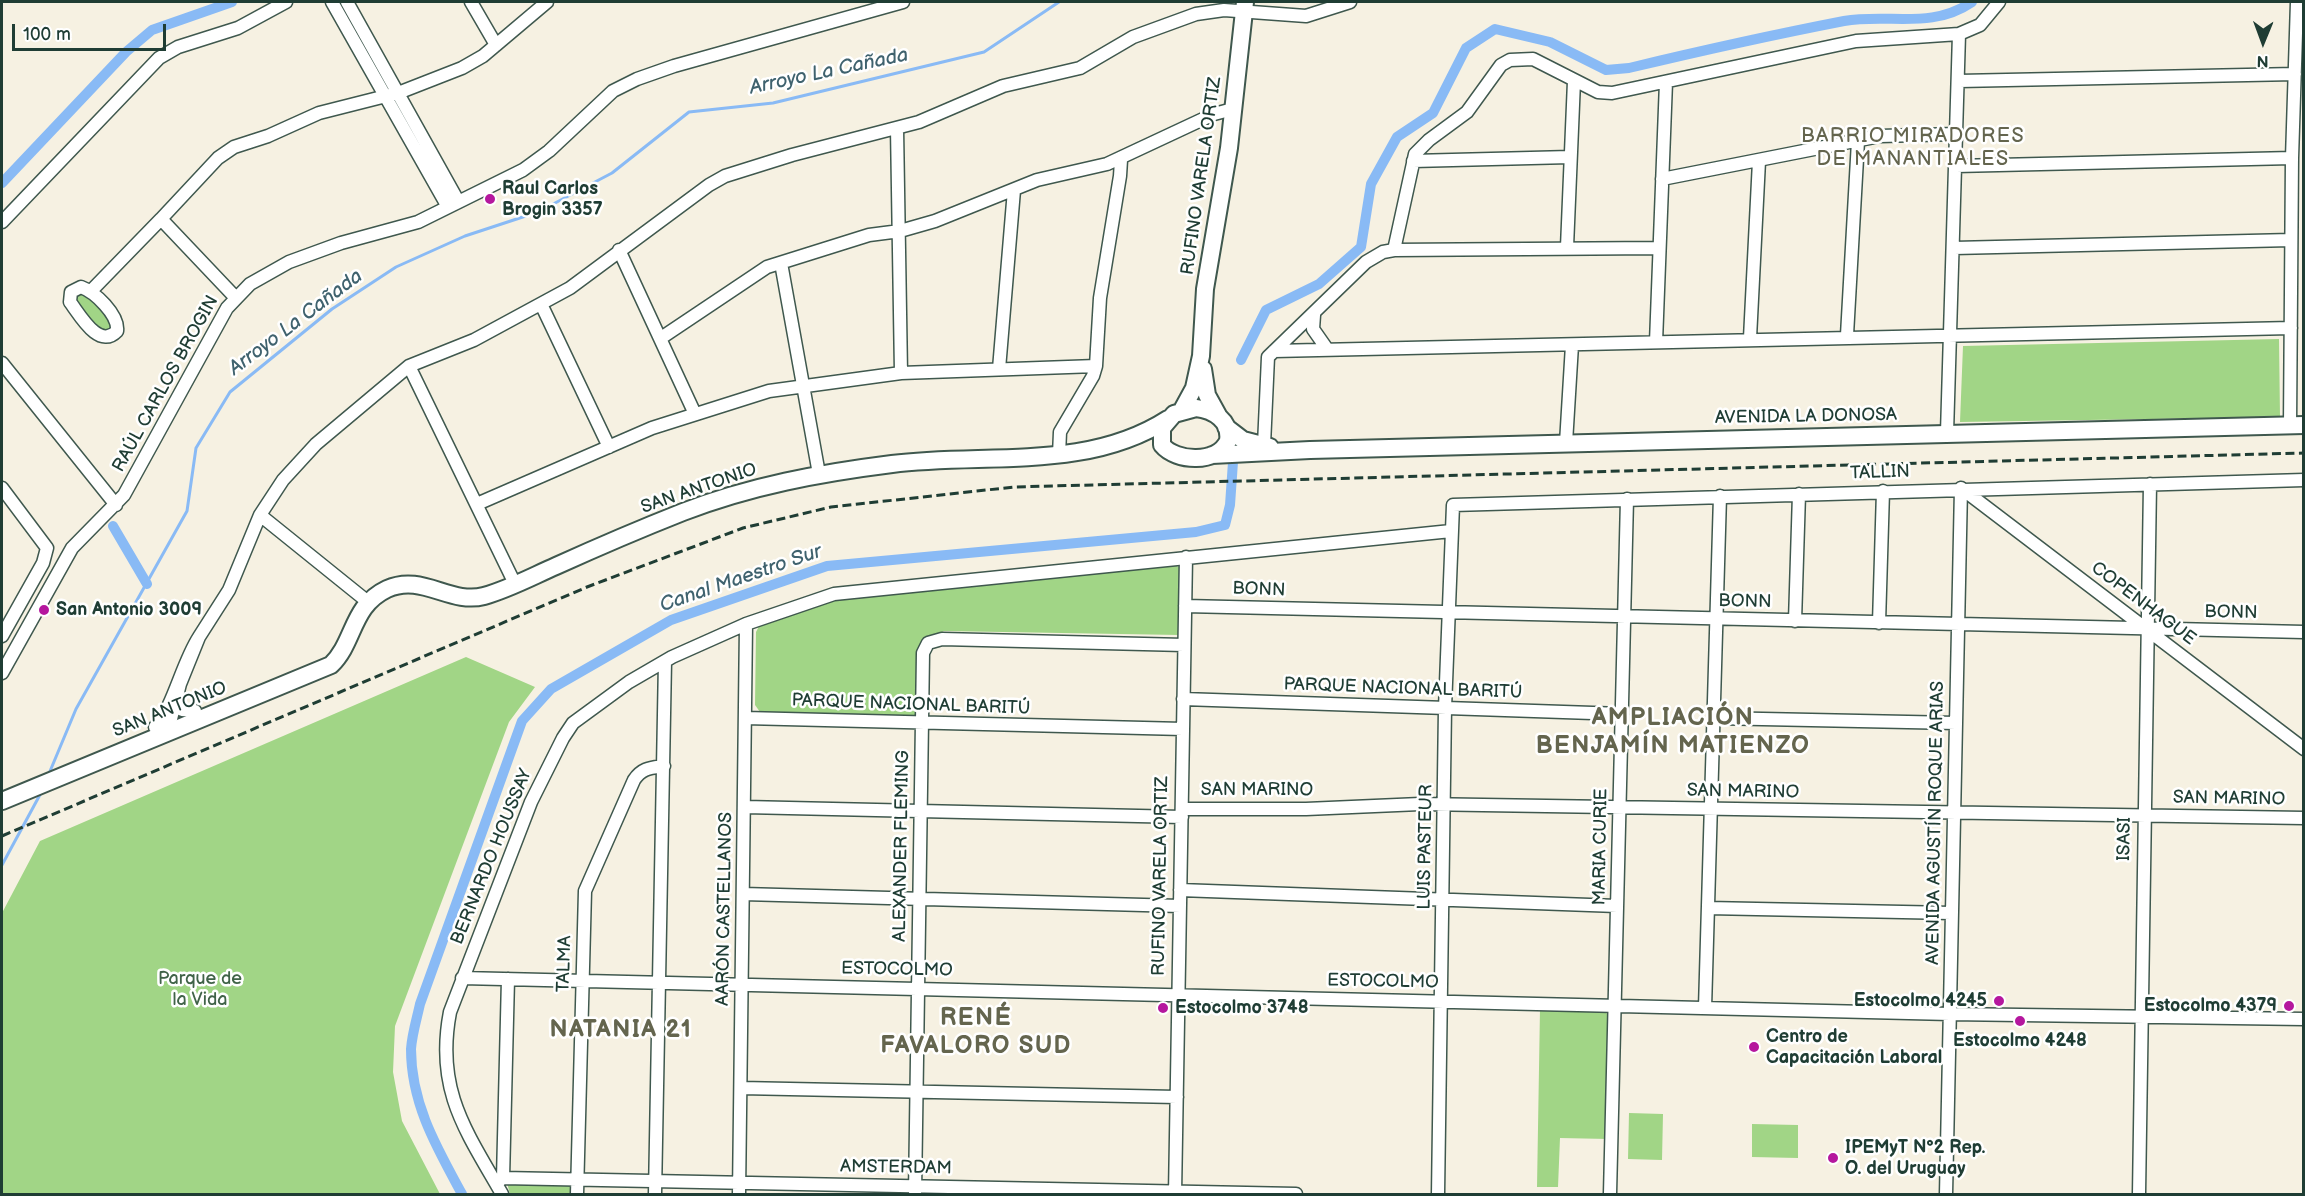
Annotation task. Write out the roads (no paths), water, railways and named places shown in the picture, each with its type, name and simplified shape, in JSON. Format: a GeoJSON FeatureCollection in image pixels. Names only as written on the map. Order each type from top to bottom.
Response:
{"type":"FeatureCollection","features":[{"type":"Feature","properties":{"kind":"main road","name":"RUFINO VARELA ORTIZ"},"geometry":{"type":"LineString","coordinates":[[1175,415],[1194,388],[1201,356],[1206,289],[1233,109],[1244,4]]}},
{"type":"Feature","properties":{"kind":"main road","name":"RUFINO VARELA ORTIZ"},"geometry":{"type":"LineString","coordinates":[[1201,356],[1207,395],[1222,421]]}},
{"type":"Feature","properties":{"kind":"main road"},"geometry":{"type":"LineString","coordinates":[[1205,409],[1222,421],[1229,436],[1226,446],[1212,455],[1184,457],[1174,455],[1165,449],[1160,437],[1162,428],[1175,415],[1205,409]]}},
{"type":"Feature","properties":{"kind":"main road","name":"SAN ANTONIO"},"geometry":{"type":"LineString","coordinates":[[1108,447],[1143,433],[1175,415]]}},
{"type":"Feature","properties":{"kind":"main road","name":"AVENIDA LA DONOSA"},"geometry":{"type":"LineString","coordinates":[[1222,421],[1243,440],[1264,445],[1310,450]]}},
{"type":"Feature","properties":{"kind":"main road","name":"AVENIDA LA DONOSA"},"geometry":{"type":"LineString","coordinates":[[1212,455],[1310,450],[2297,425]]}},
{"type":"Feature","properties":{"kind":"main road","name":"SAN ANTONIO"},"geometry":{"type":"LineString","coordinates":[[6,796],[162,728],[324,669],[336,661],[368,602],[398,585],[422,584],[456,596],[474,598],[515,584],[684,512],[757,488],[819,474],[932,460],[1059,455],[1140,444],[1165,449]]}},
{"type":"Feature","properties":{"kind":"main road","name":"SAN ANTONIO"},"geometry":{"type":"LineString","coordinates":[[162,728],[195,711],[315,663],[344,644]]}},
{"type":"Feature","properties":{"kind":"main road","name":"SAN ANTONIO"},"geometry":{"type":"LineString","coordinates":[[6,796],[33,778],[68,768]]}},
{"type":"Feature","properties":{"kind":"street"},"geometry":{"type":"LineString","coordinates":[[2,222],[159,58],[178,47],[238,27],[286,2]]}},
{"type":"Feature","properties":{"kind":"street"},"geometry":{"type":"LineString","coordinates":[[332,2],[392,94]]}},
{"type":"Feature","properties":{"kind":"street"},"geometry":{"type":"LineString","coordinates":[[347,2],[392,94],[453,204]]}},
{"type":"Feature","properties":{"kind":"street"},"geometry":{"type":"LineString","coordinates":[[471,2],[496,45]]}},
{"type":"Feature","properties":{"kind":"street"},"geometry":{"type":"LineString","coordinates":[[91,291],[218,158],[234,147],[268,136],[319,113],[392,94],[462,68],[496,45],[547,2]]}},
{"type":"Feature","properties":{"kind":"street","name":"RAÚL CARLOS BROGIN"},"geometry":{"type":"LineString","coordinates":[[2,673],[72,548],[124,495],[226,308],[235,297],[264,274],[341,243],[418,222],[537,161],[623,85],[674,66],[861,7],[903,2]]}},
{"type":"Feature","properties":{"kind":"street"},"geometry":{"type":"LineString","coordinates":[[162,728],[164,713],[186,657],[229,590],[260,515],[283,480],[309,450],[387,382],[409,366],[474,340],[582,280],[619,250],[725,176],[838,141],[931,118],[1003,86],[1080,68],[1133,37],[1196,14],[1244,4],[1306,16],[1350,2]]}},
{"type":"Feature","properties":{"kind":"street"},"geometry":{"type":"LineString","coordinates":[[1394,250],[1413,161],[1421,147],[1467,112],[1501,65],[1510,60],[1533,59],[1574,81],[1605,93],[1856,41],[1959,34],[1980,25],[1999,2]]}},
{"type":"Feature","properties":{"kind":"street"},"geometry":{"type":"LineString","coordinates":[[2297,2],[2291,240],[2291,328],[2297,425]]}},
{"type":"Feature","properties":{"kind":"street"},"geometry":{"type":"LineString","coordinates":[[1947,433],[1958,134],[1959,34]]}},
{"type":"Feature","properties":{"kind":"street"},"geometry":{"type":"LineString","coordinates":[[1959,81],[2295,74]]}},
{"type":"Feature","properties":{"kind":"street"},"geometry":{"type":"LineString","coordinates":[[1567,248],[1574,81]]}},
{"type":"Feature","properties":{"kind":"street"},"geometry":{"type":"LineString","coordinates":[[1656,342],[1666,82]]}},
{"type":"Feature","properties":{"kind":"street"},"geometry":{"type":"LineString","coordinates":[[661,338],[756,273],[869,235],[900,231],[966,211],[1037,180],[1121,160],[1214,114],[1233,109]]}},
{"type":"Feature","properties":{"kind":"street"},"geometry":{"type":"LineString","coordinates":[[897,128],[901,373]]}},
{"type":"Feature","properties":{"kind":"street"},"geometry":{"type":"LineString","coordinates":[[1662,179],[1894,135],[1958,134]]}},
{"type":"Feature","properties":{"kind":"street"},"geometry":{"type":"LineString","coordinates":[[1847,335],[1857,141]]}},
{"type":"Feature","properties":{"kind":"street"},"geometry":{"type":"LineString","coordinates":[[1413,161],[1570,157]]}},
{"type":"Feature","properties":{"kind":"street"},"geometry":{"type":"LineString","coordinates":[[1956,166],[2292,158]]}},
{"type":"Feature","properties":{"kind":"street"},"geometry":{"type":"LineString","coordinates":[[1059,455],[1060,432],[1096,366],[1100,298],[1121,160]]}},
{"type":"Feature","properties":{"kind":"street"},"geometry":{"type":"LineString","coordinates":[[1750,338],[1760,161]]}},
{"type":"Feature","properties":{"kind":"street"},"geometry":{"type":"LineString","coordinates":[[999,369],[1014,190]]}},
{"type":"Feature","properties":{"kind":"street"},"geometry":{"type":"LineString","coordinates":[[161,219],[235,297]]}},
{"type":"Feature","properties":{"kind":"street"},"geometry":{"type":"LineString","coordinates":[[1954,248],[2291,240]]}},
{"type":"Feature","properties":{"kind":"street"},"geometry":{"type":"LineString","coordinates":[[1264,445],[1266,364],[1274,351],[1374,255],[1394,250],[1658,248]]}},
{"type":"Feature","properties":{"kind":"street"},"geometry":{"type":"LineString","coordinates":[[619,250],[695,414]]}},
{"type":"Feature","properties":{"kind":"street"},"geometry":{"type":"LineString","coordinates":[[781,263],[819,474]]}},
{"type":"Feature","properties":{"kind":"street"},"geometry":{"type":"LineString","coordinates":[[541,304],[609,447]]}},
{"type":"Feature","properties":{"kind":"street"},"geometry":{"type":"LineString","coordinates":[[1314,315],[1313,329],[1327,349]]}},
{"type":"Feature","properties":{"kind":"street"},"geometry":{"type":"LineString","coordinates":[[1274,351],[1572,345],[1847,335],[2291,328]]}},
{"type":"Feature","properties":{"kind":"street"},"geometry":{"type":"LineString","coordinates":[[1566,443],[1572,345]]}},
{"type":"Feature","properties":{"kind":"street"},"geometry":{"type":"LineString","coordinates":[[2,363],[116,505]]}},
{"type":"Feature","properties":{"kind":"street"},"geometry":{"type":"LineString","coordinates":[[409,366],[515,584]]}},
{"type":"Feature","properties":{"kind":"street"},"geometry":{"type":"LineString","coordinates":[[477,504],[652,428],[770,391],[901,373],[1096,366]]}},
{"type":"Feature","properties":{"kind":"street","name":"TALLIN"},"geometry":{"type":"LineString","coordinates":[[1459,504],[2304,480]]}},
{"type":"Feature","properties":{"kind":"street","name":"ISASI"},"geometry":{"type":"LineString","coordinates":[[2139,1194],[2150,484]]}},
{"type":"Feature","properties":{"kind":"street"},"geometry":{"type":"LineString","coordinates":[[2,488],[44,541],[47,548],[45,558],[2,636]]}},
{"type":"Feature","properties":{"kind":"street","name":"AVENIDA AGUSTÍN ROQUE ARIAS"},"geometry":{"type":"LineString","coordinates":[[1946,1194],[1961,488]]}},
{"type":"Feature","properties":{"kind":"street","name":"COPENHAGUE"},"geometry":{"type":"LineString","coordinates":[[1961,488],[2304,749]]}},
{"type":"Feature","properties":{"kind":"street"},"geometry":{"type":"LineString","coordinates":[[1880,623],[1883,491]]}},
{"type":"Feature","properties":{"kind":"street"},"geometry":{"type":"LineString","coordinates":[[1795,621],[1799,494]]}},
{"type":"Feature","properties":{"kind":"street"},"geometry":{"type":"LineString","coordinates":[[1706,1008],[1719,496]]}},
{"type":"Feature","properties":{"kind":"street","name":"MARIA CURIE"},"geometry":{"type":"LineString","coordinates":[[1610,1194],[1627,500]]}},
{"type":"Feature","properties":{"kind":"street","name":"LUIS PASTEUR"},"geometry":{"type":"LineString","coordinates":[[1438,1194],[1445,708],[1451,510],[1453,505],[1459,504]]}},
{"type":"Feature","properties":{"kind":"street"},"geometry":{"type":"LineString","coordinates":[[260,515],[368,602]]}},
{"type":"Feature","properties":{"kind":"street","name":"BERNARDO HOUSSAY"},"geometry":{"type":"LineString","coordinates":[[502,1194],[499,1180],[465,1129],[450,1092],[447,1027],[462,978],[531,802],[568,729],[581,716],[629,682],[666,661],[746,624],[834,594],[1451,531]]}},
{"type":"Feature","properties":{"kind":"street","name":"RUFINO VARELA ORTIZ"},"geometry":{"type":"LineString","coordinates":[[1175,1193],[1186,557]]}},
{"type":"Feature","properties":{"kind":"street","name":"BONN"},"geometry":{"type":"LineString","coordinates":[[1185,606],[1449,614],[2304,632]]}},
{"type":"Feature","properties":{"kind":"street","name":"AARÓN CASTELLANOS"},"geometry":{"type":"LineString","coordinates":[[739,1189],[746,624]]}},
{"type":"Feature","properties":{"kind":"street"},"geometry":{"type":"LineString","coordinates":[[162,728],[176,699],[199,637]]}},
{"type":"Feature","properties":{"kind":"street","name":"ALEXANDER FLEMING"},"geometry":{"type":"LineString","coordinates":[[915,1191],[923,652],[928,643],[942,639],[1184,645]]}},
{"type":"Feature","properties":{"kind":"street"},"geometry":{"type":"LineString","coordinates":[[655,1194],[666,661]]}},
{"type":"Feature","properties":{"kind":"street"},"geometry":{"type":"LineString","coordinates":[[176,699],[182,710],[195,711]]}},
{"type":"Feature","properties":{"kind":"street","name":"PARQUE NACIONAL BARITÚ"},"geometry":{"type":"LineString","coordinates":[[1183,699],[1231,703],[1622,714]]}},
{"type":"Feature","properties":{"kind":"street","name":"PARQUE NACIONAL BARITÚ"},"geometry":{"type":"LineString","coordinates":[[745,718],[922,725],[1183,729]]}},
{"type":"Feature","properties":{"kind":"street"},"geometry":{"type":"LineString","coordinates":[[1714,718],[1956,723]]}},
{"type":"Feature","properties":{"kind":"street","name":"TALMA"},"geometry":{"type":"LineString","coordinates":[[577,1194],[582,980],[587,882],[634,780],[640,771],[664,766]]}},
{"type":"Feature","properties":{"kind":"street","name":"SAN MARINO"},"geometry":{"type":"LineString","coordinates":[[745,807],[1182,813],[1445,804],[2304,818]]}},
{"type":"Feature","properties":{"kind":"street"},"geometry":{"type":"LineString","coordinates":[[1180,890],[1347,894],[1443,902],[1617,906]]}},
{"type":"Feature","properties":{"kind":"street"},"geometry":{"type":"LineString","coordinates":[[744,894],[1180,906]]}},
{"type":"Feature","properties":{"kind":"street"},"geometry":{"type":"LineString","coordinates":[[1708,908],[1951,913]]}},
{"type":"Feature","properties":{"kind":"street","name":"ESTOCOLMO"},"geometry":{"type":"LineString","coordinates":[[462,978],[1950,1014],[2304,1019]]}},
{"type":"Feature","properties":{"kind":"street"},"geometry":{"type":"LineString","coordinates":[[499,1180],[508,979]]}},
{"type":"Feature","properties":{"kind":"street"},"geometry":{"type":"LineString","coordinates":[[741,1088],[1177,1098]]}},
{"type":"Feature","properties":{"kind":"street","name":"AMSTERDAM"},"geometry":{"type":"LineString","coordinates":[[499,1180],[655,1181],[739,1189],[1296,1194]]}},
{"type":"Feature","properties":{"kind":"waterway","name":"Canal Maestro Sur"},"geometry":{"type":"LineString","coordinates":[[2,183],[126,52],[152,30],[232,2]]}},
{"type":"Feature","properties":{"kind":"waterway","name":"Arroyo La Cañada"},"geometry":{"type":"LineString","coordinates":[[48,776],[76,709],[187,511],[196,448],[230,392],[332,309],[396,267],[465,236],[538,212],[612,173],[689,112],[773,103],[984,52],[1059,2]]}},
{"type":"Feature","properties":{"kind":"waterway","name":"Canal Maestro Sur"},"geometry":{"type":"LineString","coordinates":[[1241,360],[1266,310],[1319,284],[1361,247],[1371,184],[1397,137],[1433,113],[1466,48],[1495,29],[1550,42],[1606,70],[1629,68],[1844,21],[1941,16],[1957,11],[1972,2]]}},
{"type":"Feature","properties":{"kind":"waterway","name":"Canal Maestro Sur"},"geometry":{"type":"LineString","coordinates":[[462,1194],[435,1142],[421,1107],[412,1069],[412,1038],[420,1004],[522,721],[551,689],[671,620],[827,566],[1196,532],[1225,525],[1230,505],[1233,462]]}},
{"type":"Feature","properties":{"kind":"waterway"},"geometry":{"type":"LineString","coordinates":[[113,526],[147,584]]}},
{"type":"Feature","properties":{"kind":"waterway","name":"Arroyo La Cañada"},"geometry":{"type":"LineString","coordinates":[[2,865],[42,791]]}},
{"type":"Feature","properties":{"kind":"railway"},"geometry":{"type":"LineString","coordinates":[[2,836],[587,587],[743,528],[831,507],[1014,487],[2304,453]]}},
{"type":"Feature","properties":{"kind":"place","name":"Raul Carlos Brogin 3357"},"geometry":{"type":"Point","coordinates":[490,199]}},
{"type":"Feature","properties":{"kind":"place","name":"San Antonio 3009"},"geometry":{"type":"Point","coordinates":[44,610]}},
{"type":"Feature","properties":{"kind":"place","name":"Estocolmo 4245"},"geometry":{"type":"Point","coordinates":[1999,1001]}},
{"type":"Feature","properties":{"kind":"place","name":"Estocolmo 4379"},"geometry":{"type":"Point","coordinates":[2289,1006]}},
{"type":"Feature","properties":{"kind":"place","name":"Estocolmo 3748"},"geometry":{"type":"Point","coordinates":[1163,1008]}},
{"type":"Feature","properties":{"kind":"place","name":"Estocolmo 4248"},"geometry":{"type":"Point","coordinates":[2020,1021]}},
{"type":"Feature","properties":{"kind":"place","name":"Centro de Capacitación Laboral"},"geometry":{"type":"Point","coordinates":[1754,1047]}},
{"type":"Feature","properties":{"kind":"place","name":"IPEMyT Nº2 Rep. O. del Uruguay"},"geometry":{"type":"Point","coordinates":[1833,1158]}},
{"type":"Feature","properties":{"kind":"district","name":"BARRIO MIRADORES DE MANANTIALES"},"geometry":{"type":"Point","coordinates":[1913,148]}},
{"type":"Feature","properties":{"kind":"district","name":"AMPLIACIÓN BENJAMÍN MATIENZO"},"geometry":{"type":"Point","coordinates":[1673,733]}},
{"type":"Feature","properties":{"kind":"district","name":"NATANIA 21"},"geometry":{"type":"Point","coordinates":[621,1031]}},
{"type":"Feature","properties":{"kind":"district","name":"RENÉ FAVALORO SUD"},"geometry":{"type":"Point","coordinates":[976,1033]}},
{"type":"Feature","properties":{"kind":"park label","name":"Parque de la Vida"},"geometry":{"type":"Point","coordinates":[200,989]}}]}
